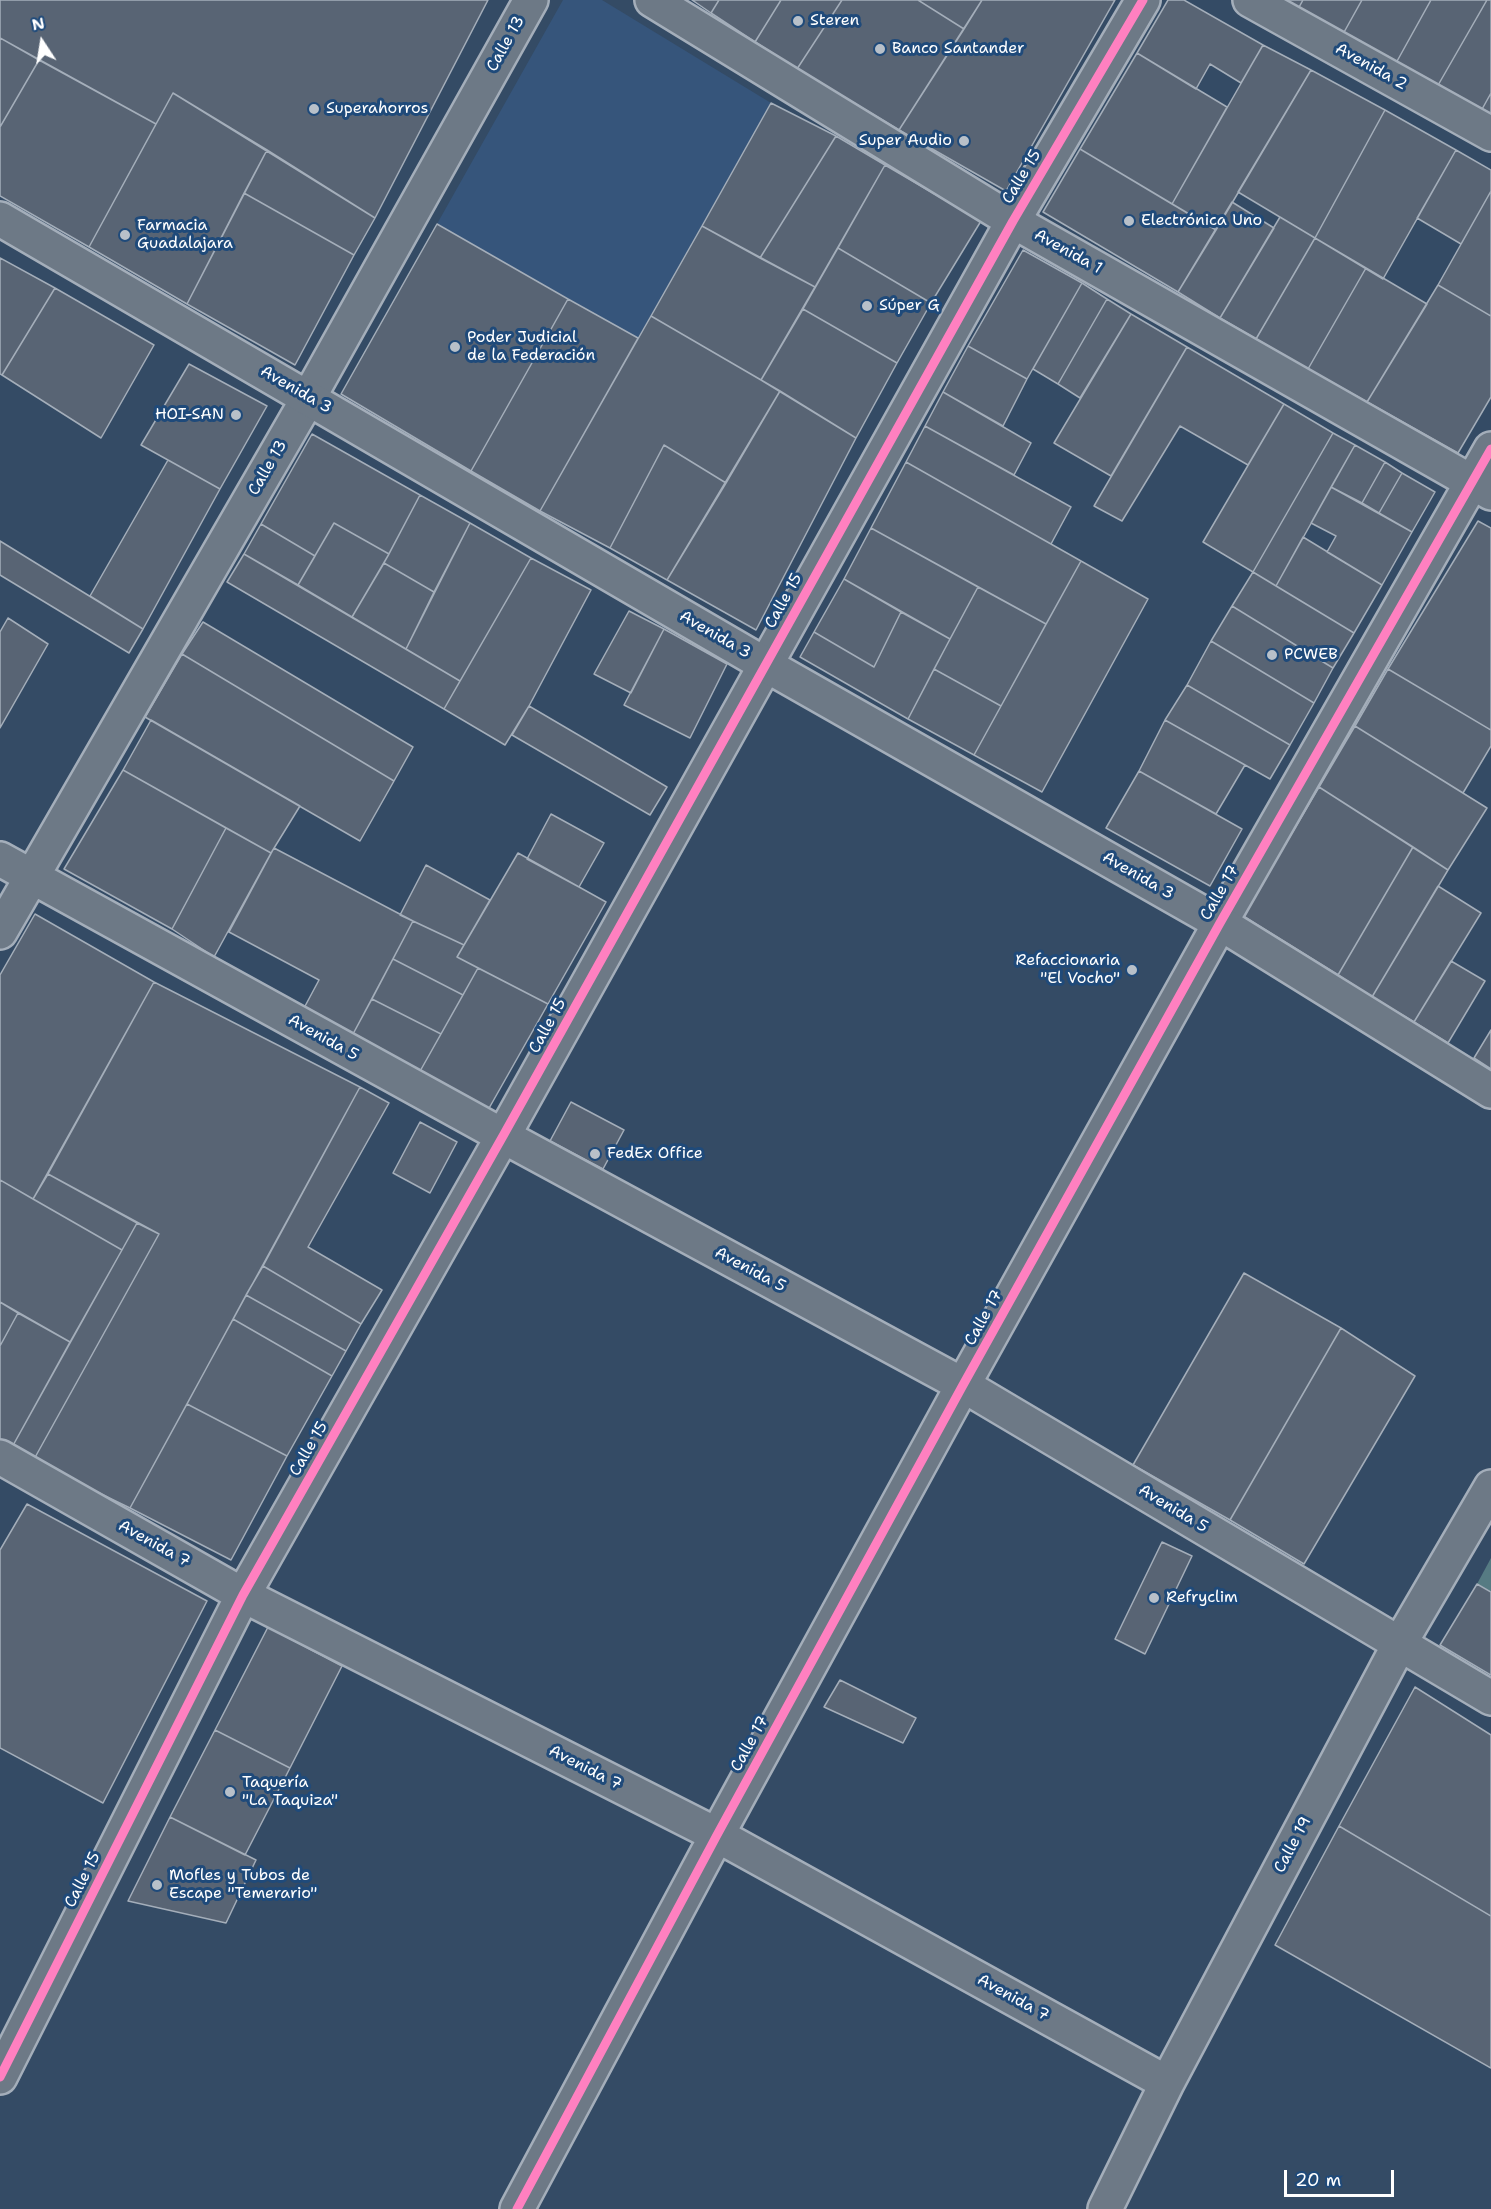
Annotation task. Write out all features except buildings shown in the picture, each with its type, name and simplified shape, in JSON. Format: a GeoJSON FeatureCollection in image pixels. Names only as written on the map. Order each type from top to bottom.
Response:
{"type":"FeatureCollection","features":[{"type":"Feature","properties":{"kind":"street","name":"Calle 13"},"geometry":{"type":"LineString","coordinates":[[0,932],[309,397],[531,0]]}},
{"type":"Feature","properties":{"kind":"street","name":"Avenida 1"},"geometry":{"type":"LineString","coordinates":[[652,0],[1013,221],[1482,487]]}},
{"type":"Feature","properties":{"kind":"street","name":"Calle 15"},"geometry":{"type":"LineString","coordinates":[[0,2077],[243,1595],[503,1136],[1013,221],[1143,0]]}},
{"type":"Feature","properties":{"kind":"street","name":"Avenida 2"},"geometry":{"type":"LineString","coordinates":[[1250,0],[1491,134]]}},
{"type":"Feature","properties":{"kind":"street","name":"Avenida 3"},"geometry":{"type":"LineString","coordinates":[[0,219],[766,665],[1220,923],[1491,1091]]}},
{"type":"Feature","properties":{"kind":"street","name":"Calle 17"},"geometry":{"type":"LineString","coordinates":[[517,2209],[717,1835],[963,1385],[1220,923],[1482,487],[1491,449]]}},
{"type":"Feature","properties":{"kind":"street","name":"Avenida 5"},"geometry":{"type":"LineString","coordinates":[[0,859],[503,1136],[963,1385],[1491,1698]]}},
{"type":"Feature","properties":{"kind":"street","name":"Avenida 7"},"geometry":{"type":"LineString","coordinates":[[0,1457],[243,1595],[717,1835],[1167,2084]]}},
{"type":"Feature","properties":{"kind":"street","name":"Calle 19"},"geometry":{"type":"LineString","coordinates":[[1105,2209],[1167,2084],[1400,1643],[1491,1487]]}},
{"type":"Feature","properties":{"kind":"shaded area"},"geometry":{"type":"Polygon","coordinates":[[[563,0],[602,0],[771,103],[638,338],[437,224],[563,0]]]}},
{"type":"Feature","properties":{"kind":"green space"},"geometry":{"type":"Polygon","coordinates":[[[1491,1558],[1491,1592],[1477,1584],[1491,1558]]]}},
{"type":"Feature","properties":{"kind":"cycle path"},"geometry":{"type":"LineString","coordinates":[[0,2077],[243,1595],[503,1136],[1013,221],[1143,0]]}},
{"type":"Feature","properties":{"kind":"cycle path"},"geometry":{"type":"LineString","coordinates":[[517,2209],[717,1835],[963,1385],[1220,923],[1491,449]]}},
{"type":"Feature","properties":{"kind":"place","name":"Steren"},"geometry":{"type":"Point","coordinates":[798,21]}},
{"type":"Feature","properties":{"kind":"place","name":"Banco Santander"},"geometry":{"type":"Point","coordinates":[880,49]}},
{"type":"Feature","properties":{"kind":"place","name":"Superahorros"},"geometry":{"type":"Point","coordinates":[314,109]}},
{"type":"Feature","properties":{"kind":"place","name":"Super Audio"},"geometry":{"type":"Point","coordinates":[964,141]}},
{"type":"Feature","properties":{"kind":"place","name":"Electrónica Uno"},"geometry":{"type":"Point","coordinates":[1129,221]}},
{"type":"Feature","properties":{"kind":"place","name":"Farmacia Guadalajara"},"geometry":{"type":"Point","coordinates":[125,235]}},
{"type":"Feature","properties":{"kind":"place","name":"Súper G"},"geometry":{"type":"Point","coordinates":[867,306]}},
{"type":"Feature","properties":{"kind":"place","name":"Poder Judicial de la Federación"},"geometry":{"type":"Point","coordinates":[455,347]}},
{"type":"Feature","properties":{"kind":"place","name":"HOI-SAN"},"geometry":{"type":"Point","coordinates":[236,415]}},
{"type":"Feature","properties":{"kind":"place","name":"PCWEB"},"geometry":{"type":"Point","coordinates":[1272,655]}},
{"type":"Feature","properties":{"kind":"place","name":"Refaccionaria \"El Vocho\""},"geometry":{"type":"Point","coordinates":[1132,970]}},
{"type":"Feature","properties":{"kind":"place","name":"FedEx Office"},"geometry":{"type":"Point","coordinates":[595,1154]}},
{"type":"Feature","properties":{"kind":"place","name":"Refryclim"},"geometry":{"type":"Point","coordinates":[1154,1598]}},
{"type":"Feature","properties":{"kind":"place","name":"Taquería \"La Taquiza\""},"geometry":{"type":"Point","coordinates":[230,1792]}},
{"type":"Feature","properties":{"kind":"place","name":"Mofles y Tubos de Escape \"Temerario\""},"geometry":{"type":"Point","coordinates":[157,1885]}}]}
